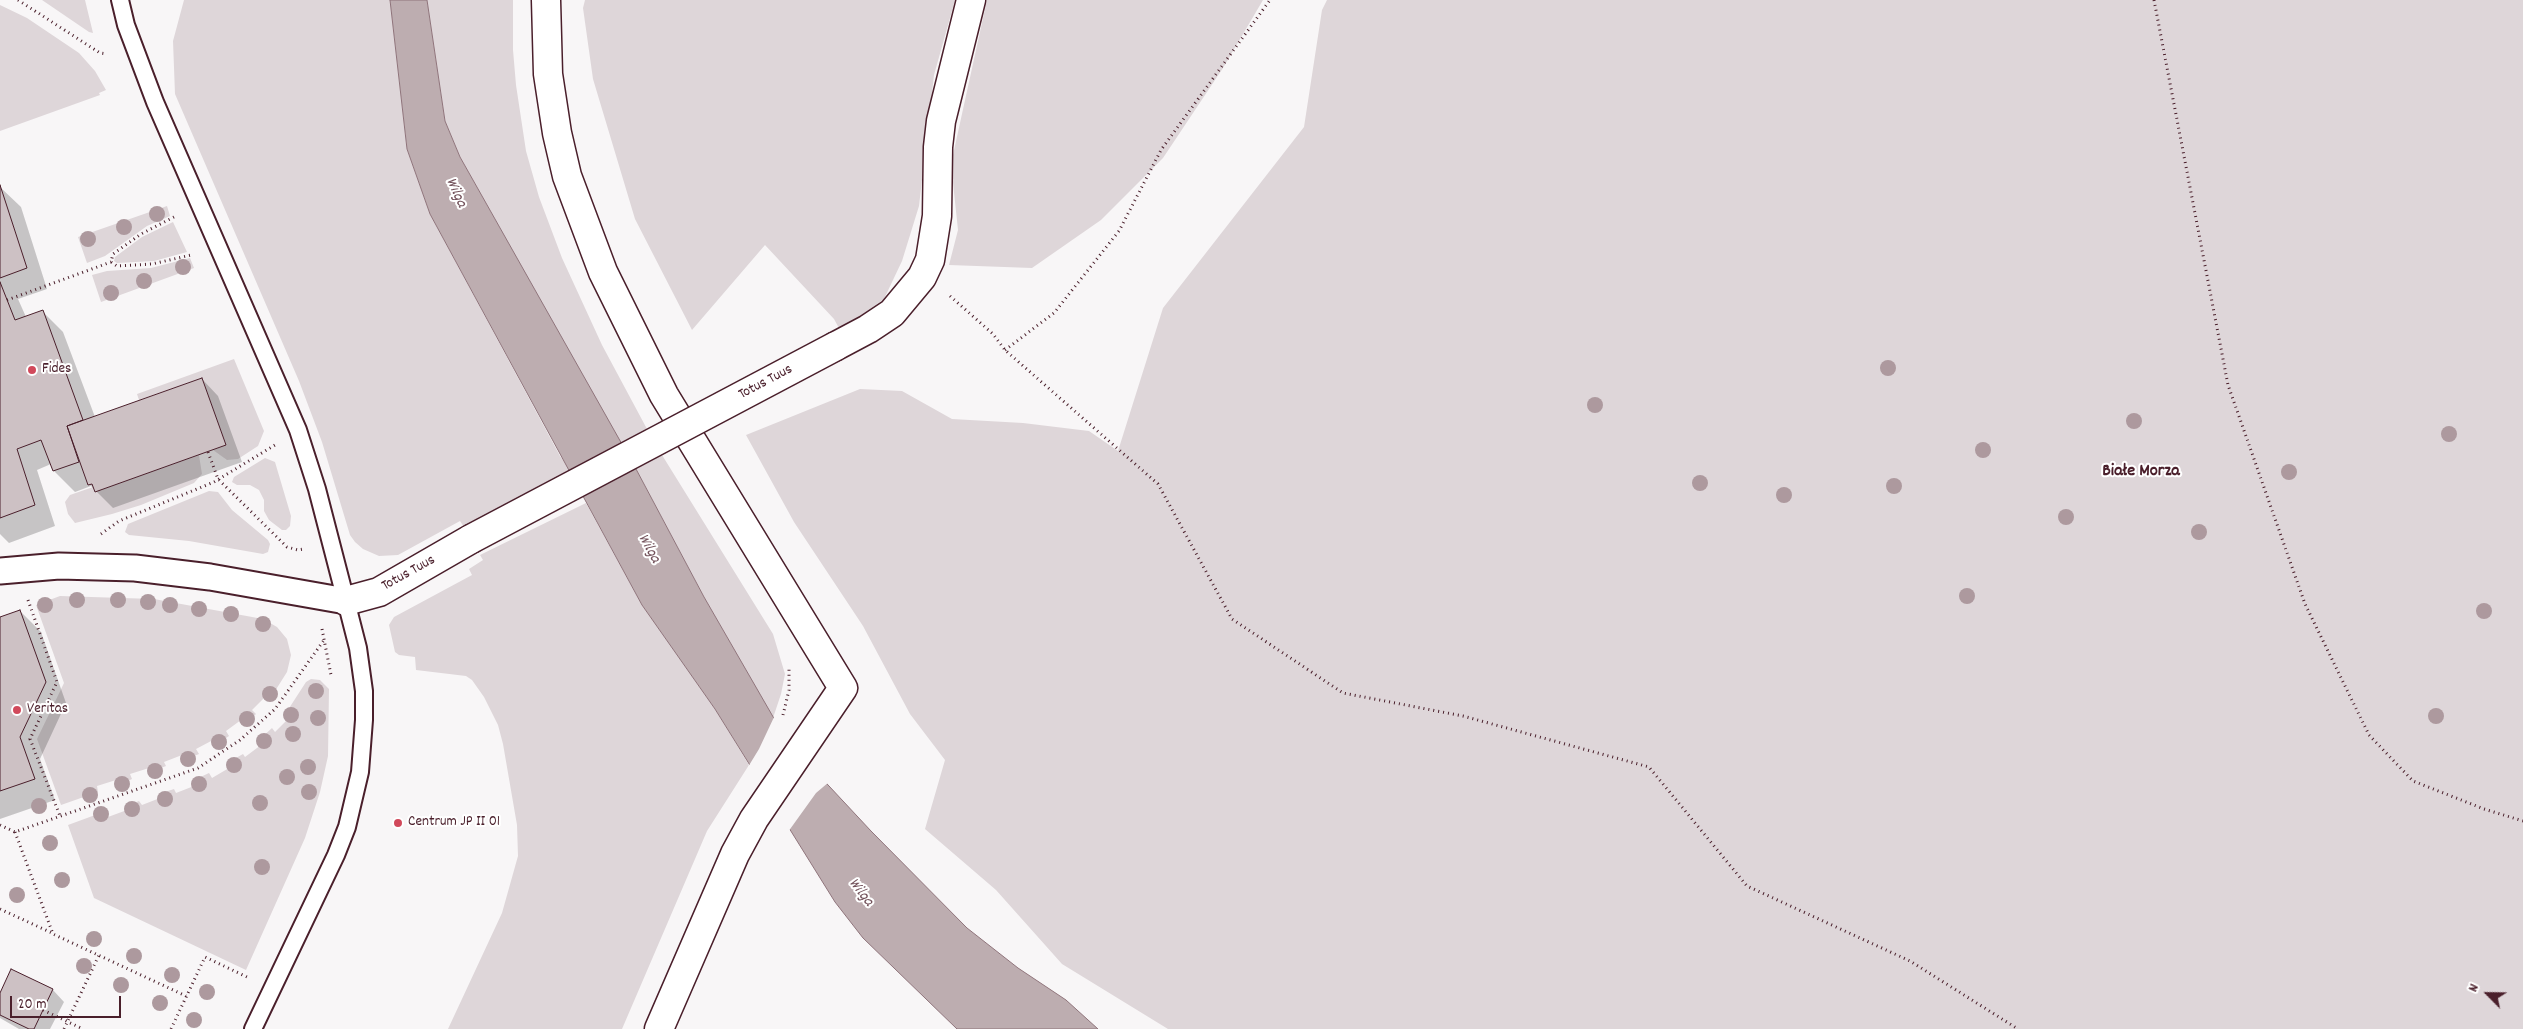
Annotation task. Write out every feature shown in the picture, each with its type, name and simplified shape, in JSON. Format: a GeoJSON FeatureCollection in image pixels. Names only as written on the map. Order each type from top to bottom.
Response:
{"type":"FeatureCollection","features":[{"type":"Feature","properties":{"kind":"street"},"geometry":{"type":"LineString","coordinates":[[546,0],[548,74],[557,133],[567,176],[603,272],[664,396],[843,688],[754,819],[734,854],[706,916],[660,1029]]}},
{"type":"Feature","properties":{"kind":"street","name":"Totus Tuus"},"geometry":{"type":"LineString","coordinates":[[346,601],[379,592],[471,539],[868,329],[892,313],[922,277],[930,260],[936,236],[938,147],[941,121],[971,0]]}},
{"type":"Feature","properties":{"kind":"street"},"geometry":{"type":"LineString","coordinates":[[8,570],[59,566],[99,566],[181,573],[346,601]]}},
{"type":"Feature","properties":{"kind":"lane"},"geometry":{"type":"LineString","coordinates":[[120,0],[126,25],[155,102],[298,430],[317,489],[358,648],[364,691],[363,746],[355,798],[336,855],[253,1029]]}},
{"type":"Feature","properties":{"kind":"path"},"geometry":{"type":"LineString","coordinates":[[18,0],[100,53],[108,54]]}},
{"type":"Feature","properties":{"kind":"path"},"geometry":{"type":"LineString","coordinates":[[1006,350],[1054,313],[1119,230],[1161,150],[1270,0]]}},
{"type":"Feature","properties":{"kind":"path"},"geometry":{"type":"LineString","coordinates":[[2154,0],[2228,385],[2304,604],[2369,735],[2413,781],[2484,810],[2523,821]]}},
{"type":"Feature","properties":{"kind":"path"},"geometry":{"type":"LineString","coordinates":[[106,49],[110,60]]}},
{"type":"Feature","properties":{"kind":"path"},"geometry":{"type":"LineString","coordinates":[[111,262],[113,254],[141,234],[177,216],[174,208]]}},
{"type":"Feature","properties":{"kind":"path"},"geometry":{"type":"LineString","coordinates":[[111,262],[117,266],[152,264],[194,254],[191,246]]}},
{"type":"Feature","properties":{"kind":"path"},"geometry":{"type":"LineString","coordinates":[[7,300],[111,262]]}},
{"type":"Feature","properties":{"kind":"path"},"geometry":{"type":"LineString","coordinates":[[922,277],[951,297],[993,334],[1006,350],[1158,484],[1232,619],[1343,693],[1463,716],[1649,767],[1747,886],[1910,961],[2018,1029]]}},
{"type":"Feature","properties":{"kind":"path"},"geometry":{"type":"LineString","coordinates":[[274,438],[279,452]]}},
{"type":"Feature","properties":{"kind":"path"},"geometry":{"type":"LineString","coordinates":[[59,566],[118,521],[218,479],[276,444]]}},
{"type":"Feature","properties":{"kind":"path"},"geometry":{"type":"LineString","coordinates":[[208,452],[218,479],[287,547],[298,550],[304,549]]}},
{"type":"Feature","properties":{"kind":"path"},"geometry":{"type":"LineString","coordinates":[[302,540],[333,681]]}},
{"type":"Feature","properties":{"kind":"path"},"geometry":{"type":"LineString","coordinates":[[8,570],[57,682],[30,739],[60,816]]}},
{"type":"Feature","properties":{"kind":"path"},"geometry":{"type":"LineString","coordinates":[[0,825],[16,832],[198,768],[240,740],[275,709],[324,640]]}},
{"type":"Feature","properties":{"kind":"path"},"geometry":{"type":"LineString","coordinates":[[16,832],[53,934]]}},
{"type":"Feature","properties":{"kind":"path"},"geometry":{"type":"LineString","coordinates":[[0,909],[186,996]]}},
{"type":"Feature","properties":{"kind":"path"},"geometry":{"type":"LineString","coordinates":[[64,1029],[99,955]]}},
{"type":"Feature","properties":{"kind":"path"},"geometry":{"type":"LineString","coordinates":[[171,1029],[205,957],[248,977],[252,969]]}},
{"type":"Feature","properties":{"kind":"path"},"geometry":{"type":"LineString","coordinates":[[43,1010],[83,1029]]}},
{"type":"Feature","properties":{"kind":"shaded area"},"geometry":{"type":"Polygon","coordinates":[[[42,0],[85,0],[93,33],[89,32],[42,0]]]}},
{"type":"Feature","properties":{"kind":"shaded area"},"geometry":{"type":"Polygon","coordinates":[[[184,0],[390,0],[407,149],[430,214],[560,456],[571,470],[464,527],[460,521],[398,555],[379,556],[363,549],[355,542],[350,535],[322,442],[299,381],[175,94],[173,41],[184,0]]]}},
{"type":"Feature","properties":{"kind":"shaded area"},"geometry":{"type":"Polygon","coordinates":[[[427,0],[513,0],[513,50],[516,85],[526,151],[539,197],[562,258],[602,345],[647,429],[620,443],[460,157],[445,121],[427,0]]]}},
{"type":"Feature","properties":{"kind":"shaded area"},"geometry":{"type":"Polygon","coordinates":[[[585,0],[955,0],[934,75],[919,206],[902,261],[884,299],[840,330],[834,319],[765,245],[692,330],[635,219],[593,79],[583,8],[585,0]]]}},
{"type":"Feature","properties":{"kind":"shaded area"},"geometry":{"type":"Polygon","coordinates":[[[987,0],[1263,0],[1223,68],[1163,158],[1101,220],[1032,268],[949,265],[958,230],[951,164],[987,0]]]}},
{"type":"Feature","properties":{"kind":"shaded area"},"geometry":{"type":"Polygon","coordinates":[[[1327,0],[2523,0],[2523,1029],[1168,1029],[1062,964],[996,890],[925,829],[945,760],[910,714],[863,626],[794,522],[746,435],[860,389],[902,391],[952,419],[1023,423],[1089,431],[1118,451],[1163,308],[1304,127],[1322,10],[1327,0]]]}},
{"type":"Feature","properties":{"kind":"shaded area"},"geometry":{"type":"Polygon","coordinates":[[[0,5],[27,18],[79,53],[95,71],[106,90],[99,93],[100,95],[0,131],[0,5]]]}},
{"type":"Feature","properties":{"kind":"shaded area"},"geometry":{"type":"Polygon","coordinates":[[[167,206],[170,216],[147,226],[105,256],[87,263],[78,237],[167,206]]]}},
{"type":"Feature","properties":{"kind":"shaded area"},"geometry":{"type":"Polygon","coordinates":[[[173,222],[187,252],[154,261],[117,263],[114,261],[115,257],[142,237],[173,222]]]}},
{"type":"Feature","properties":{"kind":"shaded area"},"geometry":{"type":"Polygon","coordinates":[[[190,258],[194,268],[101,302],[92,275],[107,271],[151,268],[190,258]]]}},
{"type":"Feature","properties":{"kind":"shaded area"},"geometry":{"type":"Polygon","coordinates":[[[234,359],[264,431],[258,446],[238,459],[227,460],[213,450],[226,445],[202,378],[139,400],[137,394],[234,359]]]}},
{"type":"Feature","properties":{"kind":"shaded area"},"geometry":{"type":"Polygon","coordinates":[[[199,455],[202,474],[194,483],[141,505],[112,514],[75,523],[68,514],[65,502],[70,495],[93,487],[95,492],[199,455]]]}},
{"type":"Feature","properties":{"kind":"shaded area"},"geometry":{"type":"Polygon","coordinates":[[[662,455],[773,634],[785,674],[773,718],[704,597],[636,469],[662,455]]]}},
{"type":"Feature","properties":{"kind":"shaded area"},"geometry":{"type":"Polygon","coordinates":[[[265,458],[275,462],[291,516],[290,526],[286,530],[282,530],[269,520],[264,511],[264,500],[259,490],[250,485],[237,485],[232,482],[234,477],[265,458]]]}},
{"type":"Feature","properties":{"kind":"shaded area"},"geometry":{"type":"Polygon","coordinates":[[[209,491],[218,492],[232,510],[268,540],[270,544],[268,552],[263,554],[189,541],[129,535],[125,532],[128,524],[209,491]]]}},
{"type":"Feature","properties":{"kind":"shaded area"},"geometry":{"type":"Polygon","coordinates":[[[586,503],[642,605],[715,709],[749,765],[707,831],[622,1029],[448,1029],[502,913],[518,856],[517,825],[503,744],[498,725],[484,697],[472,680],[466,676],[416,670],[415,657],[399,655],[395,652],[389,625],[394,617],[472,575],[469,569],[483,560],[480,555],[586,503]]]}},
{"type":"Feature","properties":{"kind":"shaded area"},"geometry":{"type":"Polygon","coordinates":[[[60,596],[154,599],[263,619],[277,627],[287,639],[291,655],[287,672],[270,699],[266,696],[252,710],[256,714],[244,725],[241,720],[226,731],[229,736],[216,745],[213,740],[196,749],[199,754],[184,760],[182,755],[164,762],[166,766],[151,772],[149,768],[130,774],[132,779],[119,785],[116,780],[97,786],[98,792],[61,805],[37,739],[64,683],[36,605],[60,596]]]}},
{"type":"Feature","properties":{"kind":"shaded area"},"geometry":{"type":"Polygon","coordinates":[[[311,679],[320,680],[329,689],[328,756],[320,792],[305,838],[246,970],[94,898],[68,825],[106,811],[108,817],[127,810],[126,806],[139,801],[142,805],[160,798],[159,794],[174,789],[176,793],[194,786],[192,781],[209,773],[212,778],[229,768],[227,763],[243,754],[245,757],[261,745],[258,741],[272,728],[275,732],[288,719],[284,716],[306,682],[311,679]]]}},
{"type":"Feature","properties":{"kind":"water","name":"Wilga"},"geometry":{"type":"Polygon","coordinates":[[[390,0],[427,0],[445,121],[460,157],[636,469],[704,597],[787,741],[871,831],[967,928],[1018,968],[1066,1000],[1098,1029],[957,1029],[863,938],[835,902],[715,709],[642,605],[430,214],[407,149],[390,0]]]}},
{"type":"Feature","properties":{"kind":"pier"},"geometry":{"type":"Polygon","coordinates":[[[775,715],[789,739],[829,782],[816,793],[788,832],[748,767],[775,715]]]}},
{"type":"Feature","properties":{"kind":"building"},"geometry":{"type":"Polygon","coordinates":[[[0,185],[27,268],[0,278],[0,185]]]}},
{"type":"Feature","properties":{"kind":"building","name":"Fides"},"geometry":{"type":"Polygon","coordinates":[[[0,282],[15,320],[43,310],[83,420],[67,426],[79,462],[53,471],[41,440],[17,449],[35,505],[0,518],[0,282]]]}},
{"type":"Feature","properties":{"kind":"building"},"geometry":{"type":"Polygon","coordinates":[[[202,378],[226,445],[95,492],[92,484],[88,485],[67,426],[202,378]]]}},
{"type":"Feature","properties":{"kind":"building","name":"Veritas"},"geometry":{"type":"Polygon","coordinates":[[[20,610],[46,682],[20,737],[35,779],[0,791],[0,617],[20,610]]]}},
{"type":"Feature","properties":{"kind":"building"},"geometry":{"type":"Polygon","coordinates":[[[11,969],[53,989],[34,1029],[29,1029],[0,1015],[0,993],[11,969]]]}},
{"type":"Feature","properties":{"kind":"place","name":"Fides"},"geometry":{"type":"Point","coordinates":[32,370]}},
{"type":"Feature","properties":{"kind":"place","name":"Veritas"},"geometry":{"type":"Point","coordinates":[17,710]}},
{"type":"Feature","properties":{"kind":"place","name":"Centrum JP II 01"},"geometry":{"type":"Point","coordinates":[398,823]}},
{"type":"Feature","properties":{"kind":"district","name":"Białe Morza"},"geometry":{"type":"Point","coordinates":[2141,473]}}]}
